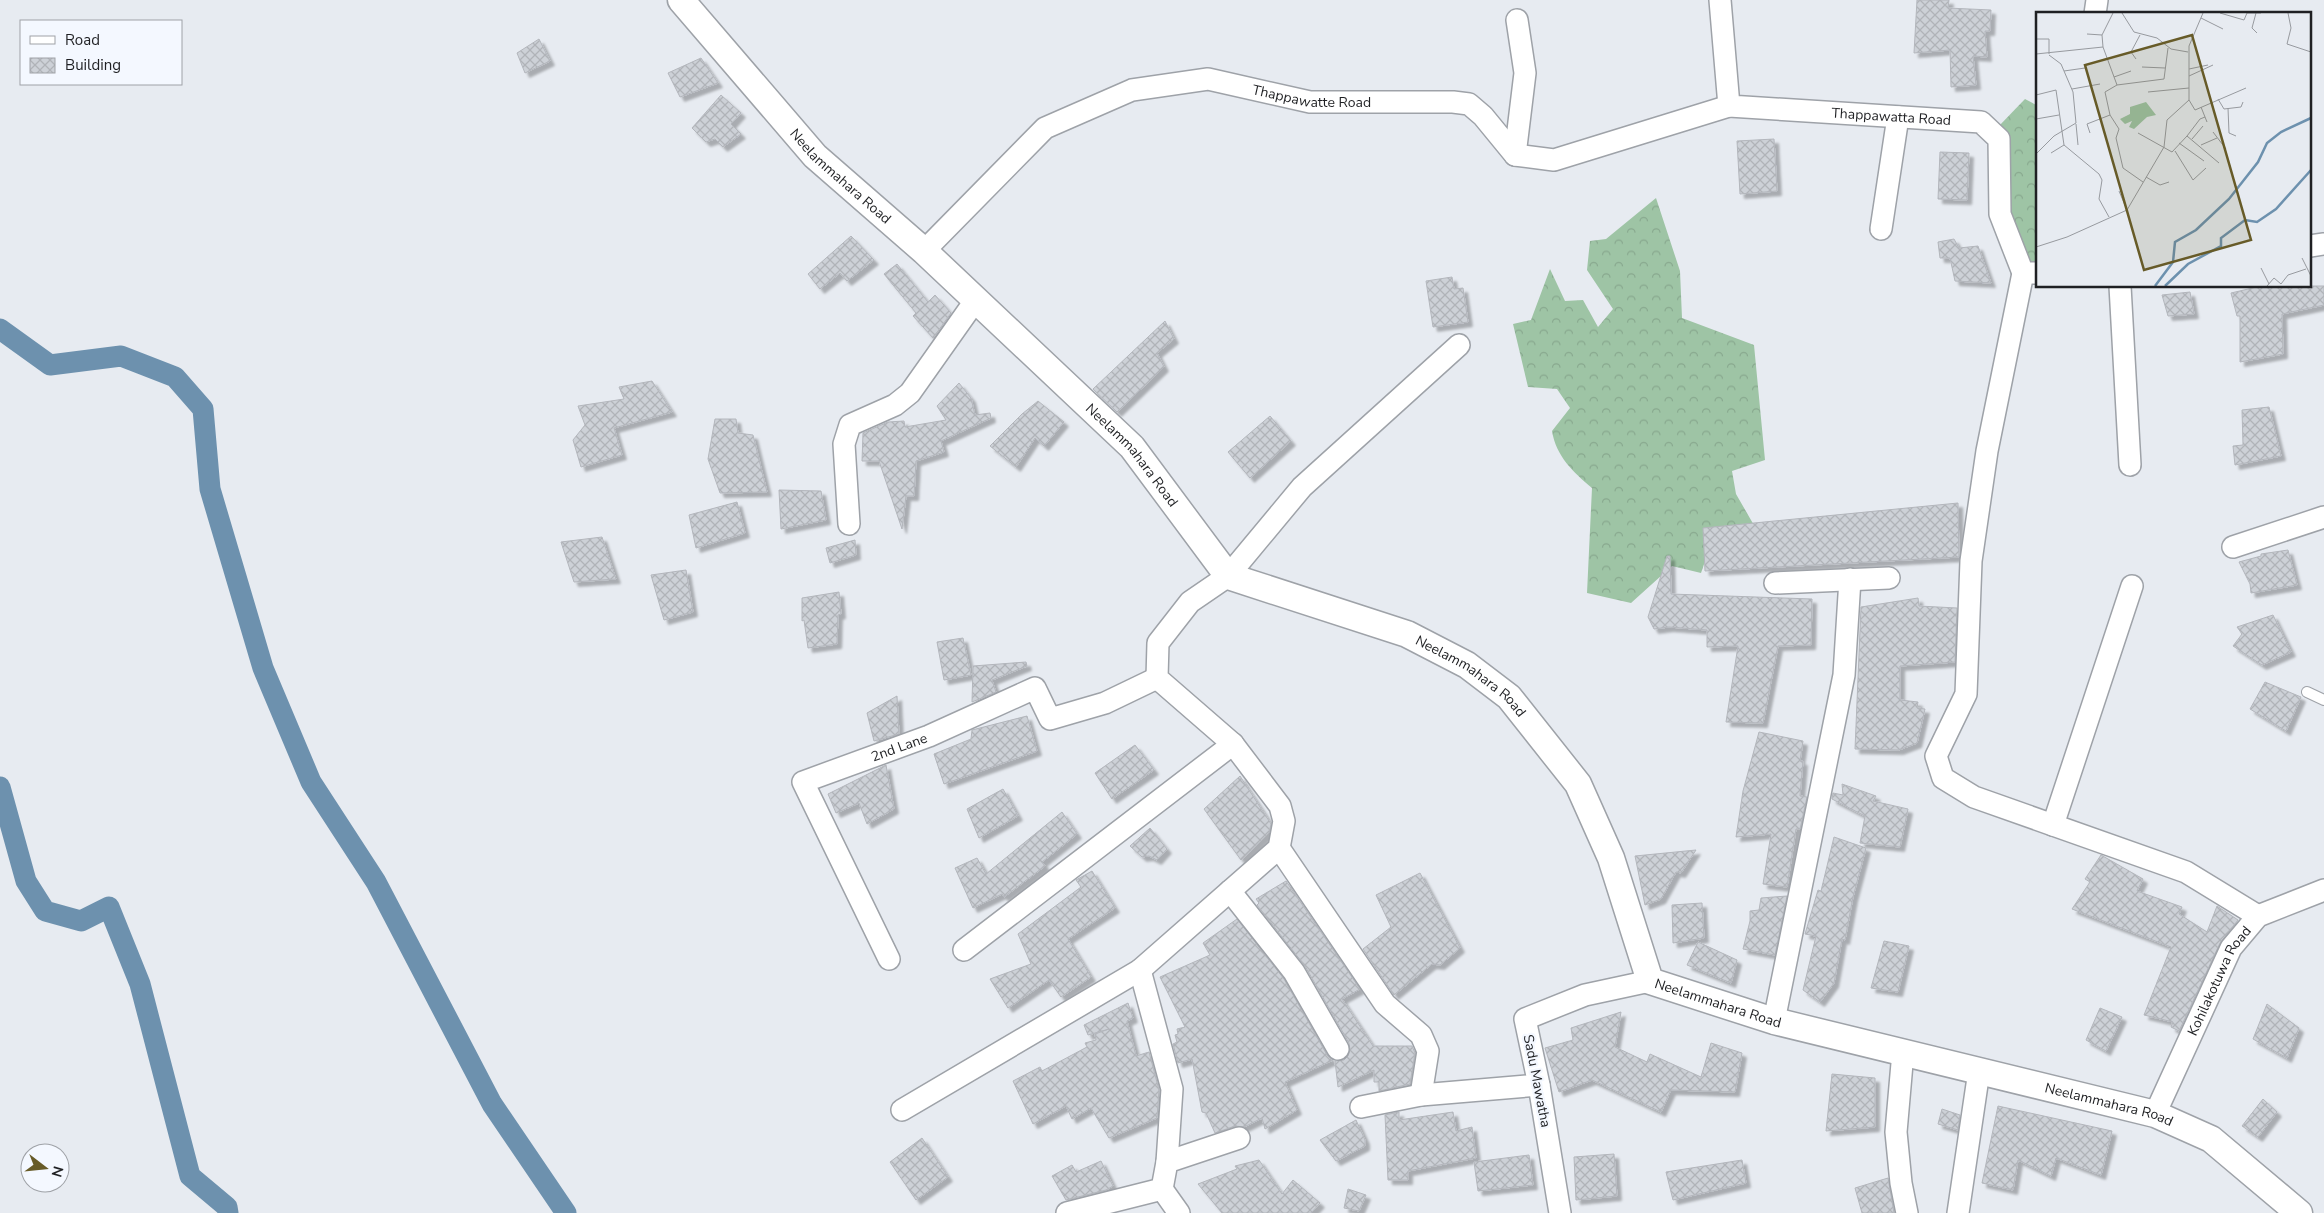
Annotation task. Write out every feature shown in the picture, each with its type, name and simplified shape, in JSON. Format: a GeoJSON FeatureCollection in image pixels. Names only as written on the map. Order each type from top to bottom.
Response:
{"type":"FeatureCollection","features":[{"type":"Feature","properties":{"kind":"street"},"geometry":{"type":"LineString","coordinates":[[1517,20],[1524,73],[1515,155],[1554,160],[1729,106],[1720,0]]}},
{"type":"Feature","properties":{"kind":"street","name":"Neelammahara Road"},"geometry":{"type":"LineString","coordinates":[[687,1],[815,156],[924,251],[1132,447],[1228,576],[1407,634],[1467,665],[1509,697],[1578,784],[1611,858],[1650,981],[1774,1021],[2155,1114],[2211,1139],[2299,1213]]}},
{"type":"Feature","properties":{"kind":"street","name":"Thappawatte Road"},"geometry":{"type":"LineString","coordinates":[[924,251],[1045,128],[1132,90],[1208,79],[1310,102],[1453,102],[1469,104],[1483,116],[1515,155]]}},
{"type":"Feature","properties":{"kind":"street","name":"Thappawatta Road"},"geometry":{"type":"LineString","coordinates":[[1729,106],[1981,122],[1998,139],[2000,214],[2030,273]]}},
{"type":"Feature","properties":{"kind":"street"},"geometry":{"type":"LineString","coordinates":[[1881,229],[1898,117]]}},
{"type":"Feature","properties":{"kind":"street"},"geometry":{"type":"LineString","coordinates":[[2030,273],[1987,452],[1970,562],[1966,694],[1936,756],[1943,778],[1974,797],[2186,872],[2258,916]]}},
{"type":"Feature","properties":{"kind":"street"},"geometry":{"type":"LineString","coordinates":[[2120,288],[2130,465]]}},
{"type":"Feature","properties":{"kind":"street"},"geometry":{"type":"LineString","coordinates":[[849,524],[844,444],[850,424],[895,405],[910,393],[975,301]]}},
{"type":"Feature","properties":{"kind":"street"},"geometry":{"type":"LineString","coordinates":[[902,1110],[1140,970],[1279,848],[1284,822],[1280,806],[1233,744],[1157,678],[1158,643],[1190,602],[1228,576],[1302,487],[1459,345]]}},
{"type":"Feature","properties":{"kind":"street"},"geometry":{"type":"LineString","coordinates":[[2233,548],[2324,517]]}},
{"type":"Feature","properties":{"kind":"street"},"geometry":{"type":"LineString","coordinates":[[1775,582],[1889,578]]}},
{"type":"Feature","properties":{"kind":"street"},"geometry":{"type":"LineString","coordinates":[[1774,1021],[1844,675],[1850,579]]}},
{"type":"Feature","properties":{"kind":"street"},"geometry":{"type":"LineString","coordinates":[[2053,825],[2132,586]]}},
{"type":"Feature","properties":{"kind":"street","name":"2nd Lane"},"geometry":{"type":"LineString","coordinates":[[888,959],[802,782],[929,736],[1035,688],[1050,719],[1105,703],[1157,678]]}},
{"type":"Feature","properties":{"kind":"street"},"geometry":{"type":"LineString","coordinates":[[964,950],[1233,744]]}},
{"type":"Feature","properties":{"kind":"street"},"geometry":{"type":"LineString","coordinates":[[1279,848],[1385,1004],[1420,1035],[1428,1051],[1421,1095]]}},
{"type":"Feature","properties":{"kind":"street","name":"Kohilakotuwa Road"},"geometry":{"type":"LineString","coordinates":[[2155,1114],[2231,948],[2258,916],[2324,890]]}},
{"type":"Feature","properties":{"kind":"street"},"geometry":{"type":"LineString","coordinates":[[1230,891],[1294,972],[1338,1049]]}},
{"type":"Feature","properties":{"kind":"street"},"geometry":{"type":"LineString","coordinates":[[1140,970],[1172,1089],[1162,1189],[1179,1213]]}},
{"type":"Feature","properties":{"kind":"street","name":"Sadu Mawatha"},"geometry":{"type":"LineString","coordinates":[[1560,1213],[1539,1085],[1525,1020],[1585,996],[1650,981]]}},
{"type":"Feature","properties":{"kind":"street"},"geometry":{"type":"LineString","coordinates":[[1903,1052],[1896,1132],[1900,1183],[1907,1213]]}},
{"type":"Feature","properties":{"kind":"street"},"geometry":{"type":"LineString","coordinates":[[1958,1213],[1978,1071]]}},
{"type":"Feature","properties":{"kind":"street"},"geometry":{"type":"LineString","coordinates":[[1361,1107],[1421,1095],[1539,1085]]}},
{"type":"Feature","properties":{"kind":"street"},"geometry":{"type":"LineString","coordinates":[[1166,1162],[1239,1138]]}},
{"type":"Feature","properties":{"kind":"street"},"geometry":{"type":"LineString","coordinates":[[1067,1213],[1162,1189]]}},
{"type":"Feature","properties":{"kind":"lane"},"geometry":{"type":"LineString","coordinates":[[2307,692],[2324,700]]}},
{"type":"Feature","properties":{"kind":"green space"},"geometry":{"type":"Polygon","coordinates":[[[2025,99],[2036,105],[2036,262],[2029,262],[2004,209],[1998,127],[2025,99]]]}},
{"type":"Feature","properties":{"kind":"green space"},"geometry":{"type":"Polygon","coordinates":[[[1656,198],[1680,271],[1682,318],[1754,345],[1765,460],[1732,471],[1736,494],[1755,527],[1715,532],[1701,573],[1672,566],[1631,603],[1587,593],[1592,488],[1572,470],[1561,456],[1552,431],[1570,408],[1557,389],[1528,387],[1513,324],[1531,320],[1550,269],[1565,301],[1583,300],[1598,327],[1613,309],[1587,270],[1590,241],[1606,239],[1656,198]]]}},
{"type":"Feature","properties":{"kind":"building"},"geometry":{"type":"Polygon","coordinates":[[[1917,0],[1949,0],[1948,8],[1991,10],[1990,31],[1985,31],[1987,57],[1973,56],[1976,85],[1951,87],[1950,50],[1914,53],[1917,0]]]}},
{"type":"Feature","properties":{"kind":"building"},"geometry":{"type":"Polygon","coordinates":[[[539,39],[550,61],[525,73],[517,53],[539,39]]]}},
{"type":"Feature","properties":{"kind":"building"},"geometry":{"type":"Polygon","coordinates":[[[701,58],[718,83],[680,97],[668,73],[701,58]]]}},
{"type":"Feature","properties":{"kind":"building"},"geometry":{"type":"Polygon","coordinates":[[[721,95],[741,113],[731,124],[741,134],[723,147],[715,139],[706,142],[692,128],[721,95]]]}},
{"type":"Feature","properties":{"kind":"building"},"geometry":{"type":"Polygon","coordinates":[[[1774,139],[1777,191],[1740,194],[1737,141],[1774,139]]]}},
{"type":"Feature","properties":{"kind":"building"},"geometry":{"type":"Polygon","coordinates":[[[1940,152],[1969,153],[1967,200],[1938,199],[1940,152]]]}},
{"type":"Feature","properties":{"kind":"building"},"geometry":{"type":"Polygon","coordinates":[[[851,236],[874,260],[847,281],[840,273],[820,289],[808,274],[851,236]]]}},
{"type":"Feature","properties":{"kind":"building"},"geometry":{"type":"Polygon","coordinates":[[[1954,239],[1959,248],[1978,246],[1991,283],[1955,281],[1950,258],[1940,258],[1938,242],[1954,239]]]}},
{"type":"Feature","properties":{"kind":"building"},"geometry":{"type":"Polygon","coordinates":[[[897,264],[928,302],[935,295],[951,313],[933,338],[913,316],[916,313],[884,274],[897,264]]]}},
{"type":"Feature","properties":{"kind":"building"},"geometry":{"type":"Polygon","coordinates":[[[1452,277],[1454,289],[1463,288],[1468,322],[1433,327],[1426,281],[1452,277]]]}},
{"type":"Feature","properties":{"kind":"building"},"geometry":{"type":"Polygon","coordinates":[[[2312,286],[2324,286],[2324,305],[2282,314],[2283,354],[2240,362],[2240,316],[2237,316],[2231,293],[2252,288],[2312,288],[2312,286]]]}},
{"type":"Feature","properties":{"kind":"building"},"geometry":{"type":"Polygon","coordinates":[[[2190,292],[2194,314],[2168,316],[2162,295],[2190,292]]]}},
{"type":"Feature","properties":{"kind":"building"},"geometry":{"type":"Polygon","coordinates":[[[1165,321],[1174,339],[1157,353],[1164,367],[1117,412],[1093,389],[1165,321]]]}},
{"type":"Feature","properties":{"kind":"building"},"geometry":{"type":"Polygon","coordinates":[[[652,381],[672,412],[614,428],[622,455],[581,467],[573,440],[585,425],[578,406],[624,399],[619,387],[652,381]]]}},
{"type":"Feature","properties":{"kind":"building"},"geometry":{"type":"Polygon","coordinates":[[[959,383],[971,398],[975,415],[990,413],[991,418],[941,441],[944,452],[916,461],[914,496],[906,496],[902,529],[879,461],[862,461],[863,433],[888,422],[904,421],[905,427],[946,420],[937,406],[959,383]]]}},
{"type":"Feature","properties":{"kind":"building"},"geometry":{"type":"Polygon","coordinates":[[[1038,401],[1064,422],[1044,446],[1035,438],[1016,467],[990,446],[1038,401]]]}},
{"type":"Feature","properties":{"kind":"building"},"geometry":{"type":"Polygon","coordinates":[[[2269,407],[2281,456],[2235,465],[2233,446],[2243,445],[2242,410],[2269,407]]]}},
{"type":"Feature","properties":{"kind":"building"},"geometry":{"type":"Polygon","coordinates":[[[1270,416],[1291,441],[1250,478],[1228,452],[1270,416]]]}},
{"type":"Feature","properties":{"kind":"building"},"geometry":{"type":"Polygon","coordinates":[[[715,419],[736,419],[738,433],[753,435],[767,492],[720,493],[708,459],[715,419]]]}},
{"type":"Feature","properties":{"kind":"building"},"geometry":{"type":"Polygon","coordinates":[[[779,490],[821,491],[826,520],[781,529],[779,490]]]}},
{"type":"Feature","properties":{"kind":"building"},"geometry":{"type":"Polygon","coordinates":[[[737,502],[745,533],[696,548],[689,515],[737,502]]]}},
{"type":"Feature","properties":{"kind":"building"},"geometry":{"type":"Polygon","coordinates":[[[1958,503],[1959,557],[1705,571],[1703,528],[1958,503]]]}},
{"type":"Feature","properties":{"kind":"building"},"geometry":{"type":"Polygon","coordinates":[[[602,537],[616,579],[574,582],[561,542],[602,537]]]}},
{"type":"Feature","properties":{"kind":"building"},"geometry":{"type":"Polygon","coordinates":[[[855,540],[856,555],[830,563],[826,548],[855,540]]]}},
{"type":"Feature","properties":{"kind":"building"},"geometry":{"type":"Polygon","coordinates":[[[2288,550],[2297,585],[2251,593],[2250,584],[2239,562],[2261,556],[2261,554],[2288,550]]]}},
{"type":"Feature","properties":{"kind":"building"},"geometry":{"type":"Polygon","coordinates":[[[1667,556],[1670,556],[1671,594],[1812,599],[1811,645],[1778,646],[1763,723],[1726,722],[1738,646],[1707,647],[1707,630],[1669,627],[1654,629],[1648,617],[1667,556]]]}},
{"type":"Feature","properties":{"kind":"building"},"geometry":{"type":"Polygon","coordinates":[[[686,570],[693,612],[664,620],[651,575],[686,570]]]}},
{"type":"Feature","properties":{"kind":"building"},"geometry":{"type":"Polygon","coordinates":[[[839,592],[841,614],[838,615],[837,644],[808,648],[804,620],[802,621],[802,598],[839,592]]]}},
{"type":"Feature","properties":{"kind":"building"},"geometry":{"type":"Polygon","coordinates":[[[1918,598],[1919,606],[1957,608],[1955,662],[1900,666],[1900,700],[1918,702],[1917,708],[1925,709],[1917,743],[1899,750],[1855,749],[1861,607],[1918,598]]]}},
{"type":"Feature","properties":{"kind":"building"},"geometry":{"type":"Polygon","coordinates":[[[2273,615],[2291,652],[2262,665],[2233,646],[2242,634],[2237,627],[2273,615]]]}},
{"type":"Feature","properties":{"kind":"building"},"geometry":{"type":"Polygon","coordinates":[[[963,638],[971,675],[944,680],[937,642],[963,638]]]}},
{"type":"Feature","properties":{"kind":"building"},"geometry":{"type":"Polygon","coordinates":[[[1026,662],[1027,666],[992,680],[996,692],[972,702],[973,666],[1026,662]]]}},
{"type":"Feature","properties":{"kind":"building"},"geometry":{"type":"Polygon","coordinates":[[[2265,682],[2301,697],[2286,731],[2250,709],[2265,682]]]}},
{"type":"Feature","properties":{"kind":"building"},"geometry":{"type":"Polygon","coordinates":[[[897,696],[899,734],[874,741],[867,713],[897,696]]]}},
{"type":"Feature","properties":{"kind":"building"},"geometry":{"type":"Polygon","coordinates":[[[1027,716],[1037,751],[944,784],[934,754],[971,739],[972,730],[1027,716]]]}},
{"type":"Feature","properties":{"kind":"building"},"geometry":{"type":"Polygon","coordinates":[[[1759,732],[1803,741],[1800,761],[1803,761],[1800,796],[1807,797],[1800,829],[1796,829],[1787,887],[1763,884],[1771,834],[1736,837],[1743,791],[1759,732]]]}},
{"type":"Feature","properties":{"kind":"building"},"geometry":{"type":"Polygon","coordinates":[[[1135,745],[1154,770],[1112,799],[1095,773],[1135,745]]]}},
{"type":"Feature","properties":{"kind":"building"},"geometry":{"type":"Polygon","coordinates":[[[886,765],[894,809],[867,824],[859,803],[836,813],[828,794],[886,765]]]}},
{"type":"Feature","properties":{"kind":"building"},"geometry":{"type":"Polygon","coordinates":[[[1240,776],[1271,824],[1269,833],[1241,860],[1204,809],[1240,776]]]}},
{"type":"Feature","properties":{"kind":"building"},"geometry":{"type":"Polygon","coordinates":[[[1842,784],[1876,796],[1873,801],[1908,809],[1900,847],[1860,843],[1865,816],[1832,799],[1833,793],[1843,795],[1842,784]]]}},
{"type":"Feature","properties":{"kind":"building"},"geometry":{"type":"Polygon","coordinates":[[[1003,789],[1018,816],[979,838],[967,809],[1003,789]]]}},
{"type":"Feature","properties":{"kind":"building"},"geometry":{"type":"Polygon","coordinates":[[[1062,812],[1077,834],[1042,862],[1045,866],[1004,897],[1002,894],[973,908],[955,868],[977,858],[986,874],[1062,812]]]}},
{"type":"Feature","properties":{"kind":"building"},"geometry":{"type":"Polygon","coordinates":[[[1150,828],[1167,849],[1157,860],[1149,856],[1142,857],[1130,846],[1150,828]]]}},
{"type":"Feature","properties":{"kind":"building"},"geometry":{"type":"Polygon","coordinates":[[[1834,837],[1866,848],[1853,897],[1845,940],[1842,939],[1834,983],[1820,1002],[1803,990],[1816,936],[1805,934],[1818,890],[1821,891],[1834,837]]]}},
{"type":"Feature","properties":{"kind":"building"},"geometry":{"type":"Polygon","coordinates":[[[1696,850],[1681,873],[1676,872],[1661,899],[1645,905],[1635,856],[1696,850]]]}},
{"type":"Feature","properties":{"kind":"building"},"geometry":{"type":"Polygon","coordinates":[[[2101,855],[2143,879],[2137,891],[2182,907],[2179,914],[2207,932],[2217,906],[2238,920],[2220,943],[2179,1031],[2171,1027],[2173,1022],[2144,1015],[2171,947],[2072,909],[2090,882],[2085,879],[2101,855]]]}},
{"type":"Feature","properties":{"kind":"building"},"geometry":{"type":"Polygon","coordinates":[[[1092,871],[1115,908],[1068,939],[1091,977],[1061,997],[1049,980],[1008,1008],[990,979],[1031,964],[1018,934],[1081,887],[1076,880],[1092,871]]]}},
{"type":"Feature","properties":{"kind":"building"},"geometry":{"type":"Polygon","coordinates":[[[1420,873],[1460,948],[1440,965],[1432,964],[1394,995],[1363,949],[1391,927],[1376,895],[1420,873]]]}},
{"type":"Feature","properties":{"kind":"building"},"geometry":{"type":"Polygon","coordinates":[[[1286,881],[1360,989],[1342,999],[1373,1046],[1412,1046],[1415,1053],[1410,1084],[1379,1091],[1379,1082],[1374,1082],[1374,1070],[1338,1087],[1335,1061],[1344,1060],[1348,1056],[1350,1050],[1349,1043],[1305,966],[1257,905],[1259,903],[1256,899],[1286,881]]]}},
{"type":"Feature","properties":{"kind":"building"},"geometry":{"type":"Polygon","coordinates":[[[1787,896],[1775,955],[1743,949],[1750,921],[1750,911],[1759,910],[1761,898],[1787,896]]]}},
{"type":"Feature","properties":{"kind":"building"},"geometry":{"type":"Polygon","coordinates":[[[1702,903],[1704,938],[1673,943],[1672,905],[1702,903]]]}},
{"type":"Feature","properties":{"kind":"building"},"geometry":{"type":"Polygon","coordinates":[[[1237,919],[1284,979],[1327,1055],[1333,1060],[1285,1082],[1297,1110],[1265,1129],[1262,1118],[1244,1127],[1235,1126],[1215,1133],[1206,1113],[1202,1112],[1192,1059],[1178,1063],[1173,1044],[1177,1042],[1175,1035],[1178,1034],[1177,1029],[1185,1027],[1160,977],[1210,955],[1203,943],[1237,919]]]}},
{"type":"Feature","properties":{"kind":"building"},"geometry":{"type":"Polygon","coordinates":[[[1884,941],[1909,946],[1898,992],[1871,988],[1884,941]]]}},
{"type":"Feature","properties":{"kind":"building"},"geometry":{"type":"Polygon","coordinates":[[[1698,942],[1737,960],[1731,983],[1687,965],[1698,942]]]}},
{"type":"Feature","properties":{"kind":"building"},"geometry":{"type":"Polygon","coordinates":[[[1128,1003],[1133,1018],[1127,1021],[1136,1056],[1149,1052],[1159,1090],[1157,1118],[1109,1138],[1091,1108],[1072,1119],[1066,1106],[1033,1124],[1013,1081],[1040,1067],[1042,1071],[1087,1047],[1085,1043],[1096,1040],[1095,1034],[1109,1029],[1088,1035],[1084,1025],[1128,1003]]]}},
{"type":"Feature","properties":{"kind":"building"},"geometry":{"type":"Polygon","coordinates":[[[2267,1004],[2299,1028],[2287,1058],[2253,1039],[2267,1004]]]}},
{"type":"Feature","properties":{"kind":"building"},"geometry":{"type":"Polygon","coordinates":[[[2100,1008],[2122,1017],[2106,1051],[2086,1040],[2100,1008]]]}},
{"type":"Feature","properties":{"kind":"building"},"geometry":{"type":"Polygon","coordinates":[[[1621,1012],[1615,1047],[1647,1062],[1650,1054],[1701,1077],[1711,1043],[1742,1053],[1735,1092],[1671,1090],[1661,1112],[1592,1080],[1559,1092],[1545,1048],[1573,1040],[1571,1028],[1621,1012]]]}},
{"type":"Feature","properties":{"kind":"building"},"geometry":{"type":"Polygon","coordinates":[[[1832,1074],[1875,1078],[1875,1127],[1826,1131],[1832,1074]]]}},
{"type":"Feature","properties":{"kind":"building"},"geometry":{"type":"Polygon","coordinates":[[[2263,1099],[2277,1112],[2258,1137],[2242,1126],[2263,1099]]]}},
{"type":"Feature","properties":{"kind":"building"},"geometry":{"type":"Polygon","coordinates":[[[1998,1106],[2112,1131],[2101,1175],[2056,1158],[2051,1176],[2018,1160],[2013,1190],[1982,1183],[1998,1106]]]}},
{"type":"Feature","properties":{"kind":"building"},"geometry":{"type":"Polygon","coordinates":[[[1942,1109],[1960,1115],[1958,1130],[1938,1124],[1942,1109]]]}},
{"type":"Feature","properties":{"kind":"building"},"geometry":{"type":"Polygon","coordinates":[[[1399,1112],[1399,1120],[1453,1112],[1456,1131],[1472,1127],[1476,1158],[1408,1171],[1408,1180],[1388,1180],[1385,1115],[1399,1112]]]}},
{"type":"Feature","properties":{"kind":"building"},"geometry":{"type":"Polygon","coordinates":[[[1356,1120],[1365,1140],[1365,1146],[1336,1161],[1320,1140],[1356,1120]]]}},
{"type":"Feature","properties":{"kind":"building"},"geometry":{"type":"Polygon","coordinates":[[[922,1138],[948,1177],[916,1200],[890,1162],[922,1138]]]}},
{"type":"Feature","properties":{"kind":"building"},"geometry":{"type":"Polygon","coordinates":[[[1614,1154],[1617,1196],[1576,1200],[1574,1157],[1614,1154]]]}},
{"type":"Feature","properties":{"kind":"building"},"geometry":{"type":"Polygon","coordinates":[[[1529,1155],[1533,1185],[1478,1191],[1474,1162],[1529,1155]]]}},
{"type":"Feature","properties":{"kind":"building"},"geometry":{"type":"Polygon","coordinates":[[[1259,1160],[1282,1194],[1293,1180],[1320,1203],[1311,1213],[1222,1213],[1198,1184],[1237,1169],[1235,1166],[1259,1160]]]}},
{"type":"Feature","properties":{"kind":"building"},"geometry":{"type":"Polygon","coordinates":[[[1742,1160],[1746,1183],[1673,1200],[1666,1172],[1742,1160]]]}},
{"type":"Feature","properties":{"kind":"building"},"geometry":{"type":"Polygon","coordinates":[[[1101,1161],[1113,1186],[1106,1190],[1066,1200],[1052,1176],[1072,1165],[1076,1172],[1101,1161]]]}},
{"type":"Feature","properties":{"kind":"building"},"geometry":{"type":"Polygon","coordinates":[[[1888,1178],[1894,1213],[1862,1213],[1855,1188],[1888,1178]]]}},
{"type":"Feature","properties":{"kind":"building"},"geometry":{"type":"Polygon","coordinates":[[[1348,1189],[1366,1195],[1359,1211],[1344,1208],[1348,1189]]]}},
{"type":"Feature","properties":{"kind":"waterway"},"geometry":{"type":"LineString","coordinates":[[0,329],[50,365],[121,356],[175,377],[203,409],[210,489],[263,668],[311,782],[376,882],[492,1104],[566,1213]]}},
{"type":"Feature","properties":{"kind":"waterway"},"geometry":{"type":"LineString","coordinates":[[0,787],[26,881],[45,911],[81,921],[109,907],[140,984],[190,1176],[227,1207],[228,1213]]}}]}
